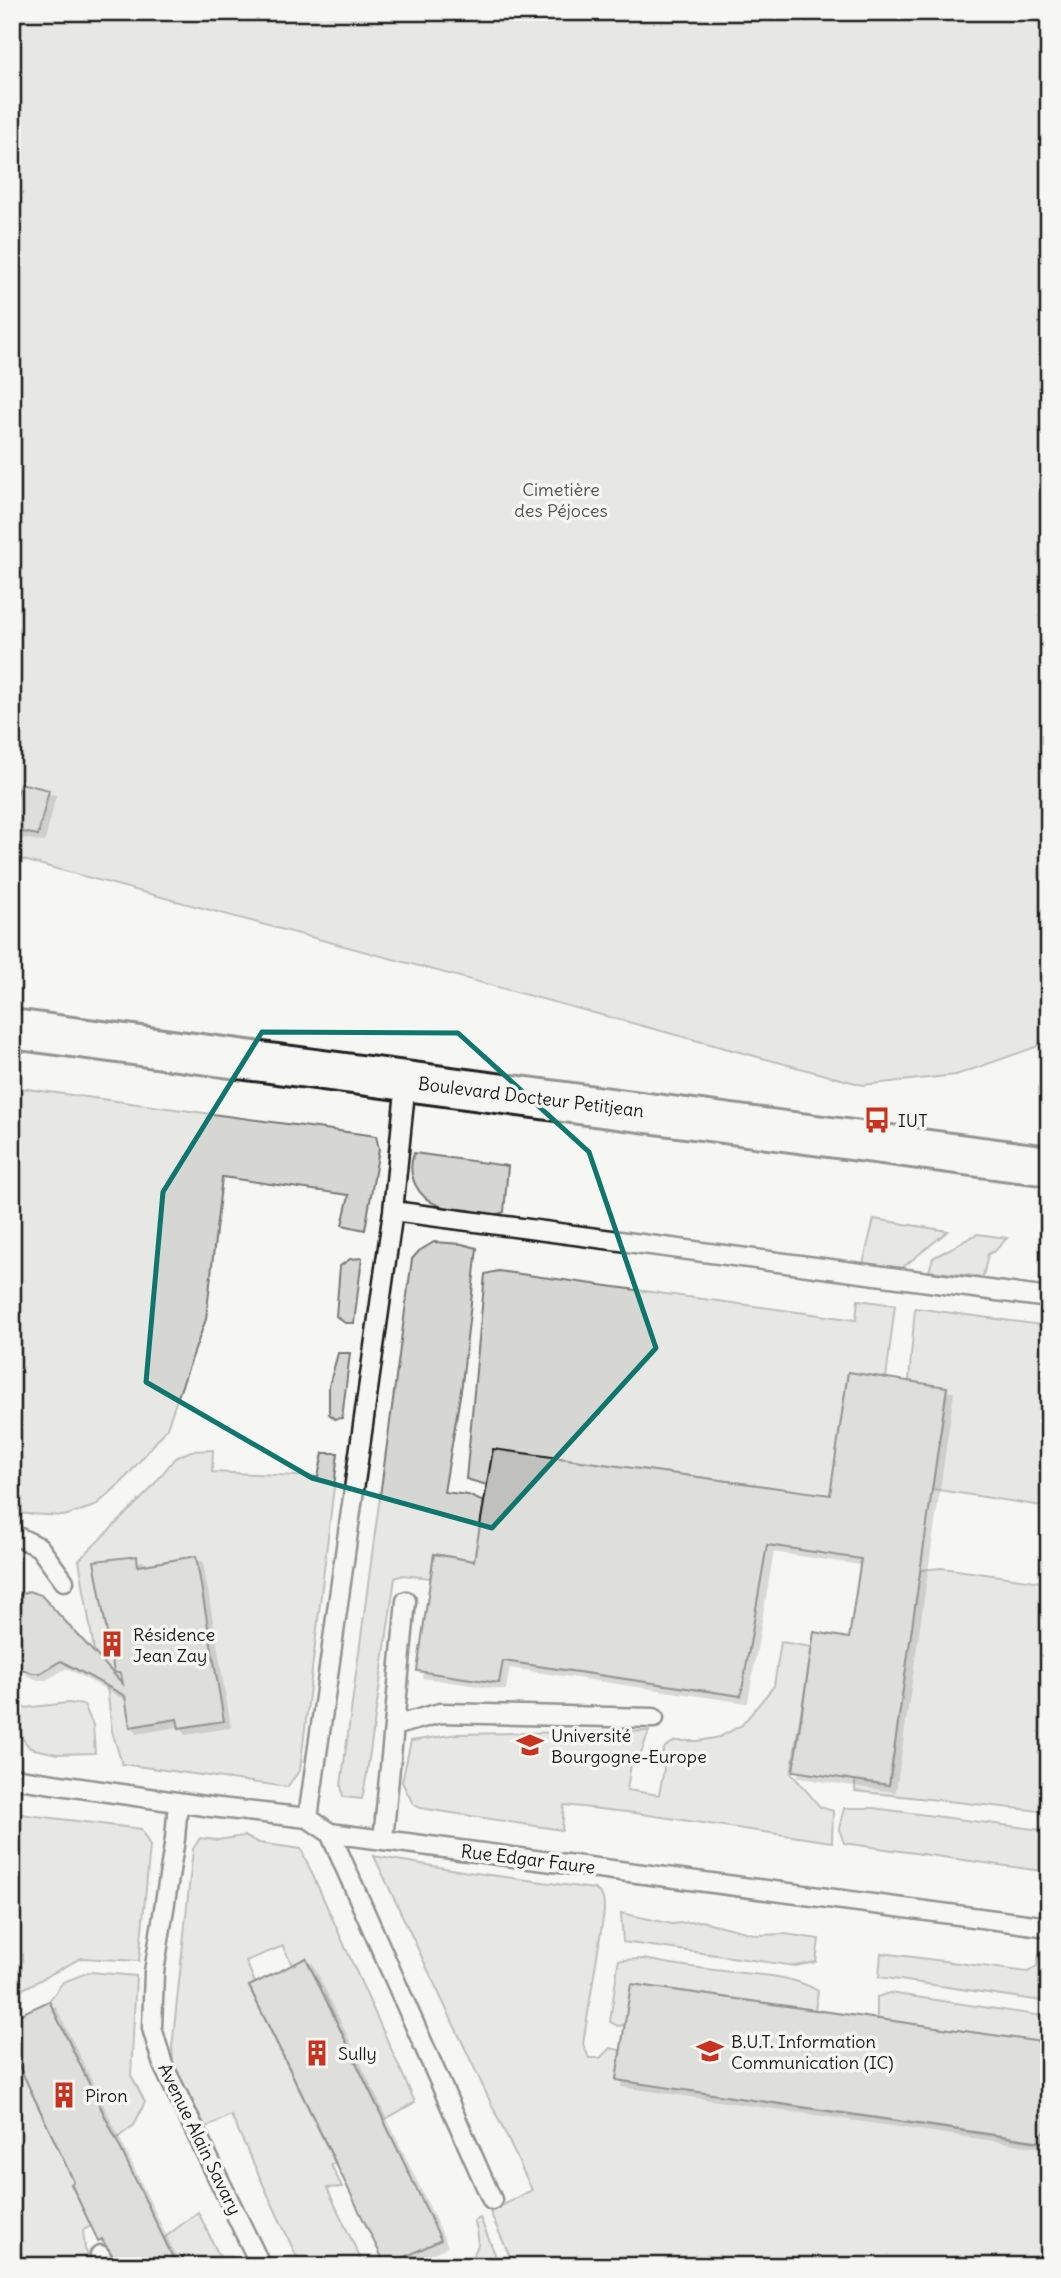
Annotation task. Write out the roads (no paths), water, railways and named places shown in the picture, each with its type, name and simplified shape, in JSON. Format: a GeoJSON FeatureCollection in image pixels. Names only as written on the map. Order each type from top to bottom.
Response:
{"type":"FeatureCollection","features":[{"type":"Feature","properties":{"kind":"main road","name":"Boulevard Docteur Petitjean"},"geometry":{"type":"LineString","coordinates":[[12,1028],[1049,1166]]}},
{"type":"Feature","properties":{"kind":"lane"},"geometry":{"type":"LineString","coordinates":[[308,1818],[393,1211],[406,1081]]}},
{"type":"Feature","properties":{"kind":"lane"},"geometry":{"type":"LineString","coordinates":[[393,1211],[1049,1298]]}},
{"type":"Feature","properties":{"kind":"lane"},"geometry":{"type":"LineString","coordinates":[[12,1534],[39,1547],[64,1581]]}},
{"type":"Feature","properties":{"kind":"lane"},"geometry":{"type":"LineString","coordinates":[[383,1840],[406,1601]]}},
{"type":"Feature","properties":{"kind":"lane"},"geometry":{"type":"LineString","coordinates":[[394,1726],[440,1713],[654,1718]]}},
{"type":"Feature","properties":{"kind":"lane","name":"Rue Edgar Faure"},"geometry":{"type":"LineString","coordinates":[[12,1778],[308,1818],[330,1833],[1049,1927]]}},
{"type":"Feature","properties":{"kind":"lane","name":"Avenue Alain Savary"},"geometry":{"type":"LineString","coordinates":[[178,1801],[154,1972],[152,2028],[163,2065],[261,2266]]}},
{"type":"Feature","properties":{"kind":"lane"},"geometry":{"type":"LineString","coordinates":[[330,1833],[492,2200]]}},
{"type":"Feature","properties":{"kind":"place","name":"IUT"},"geometry":{"type":"Point","coordinates":[877,1120]}},
{"type":"Feature","properties":{"kind":"place","name":"Résidence Jean Zay"},"geometry":{"type":"Point","coordinates":[112,1644]}},
{"type":"Feature","properties":{"kind":"place","name":"Université Bourgogne-Europe"},"geometry":{"type":"Point","coordinates":[530,1745]}},
{"type":"Feature","properties":{"kind":"place","name":"B.U.T. Information Communication (IC)"},"geometry":{"type":"Point","coordinates":[710,2051]}},
{"type":"Feature","properties":{"kind":"place","name":"Sully"},"geometry":{"type":"Point","coordinates":[317,2053]}},
{"type":"Feature","properties":{"kind":"place","name":"Piron"},"geometry":{"type":"Point","coordinates":[64,2095]}},
{"type":"Feature","properties":{"kind":"park label","name":"Cimetière des Péjoces"},"geometry":{"type":"Point","coordinates":[561,499]}}]}
